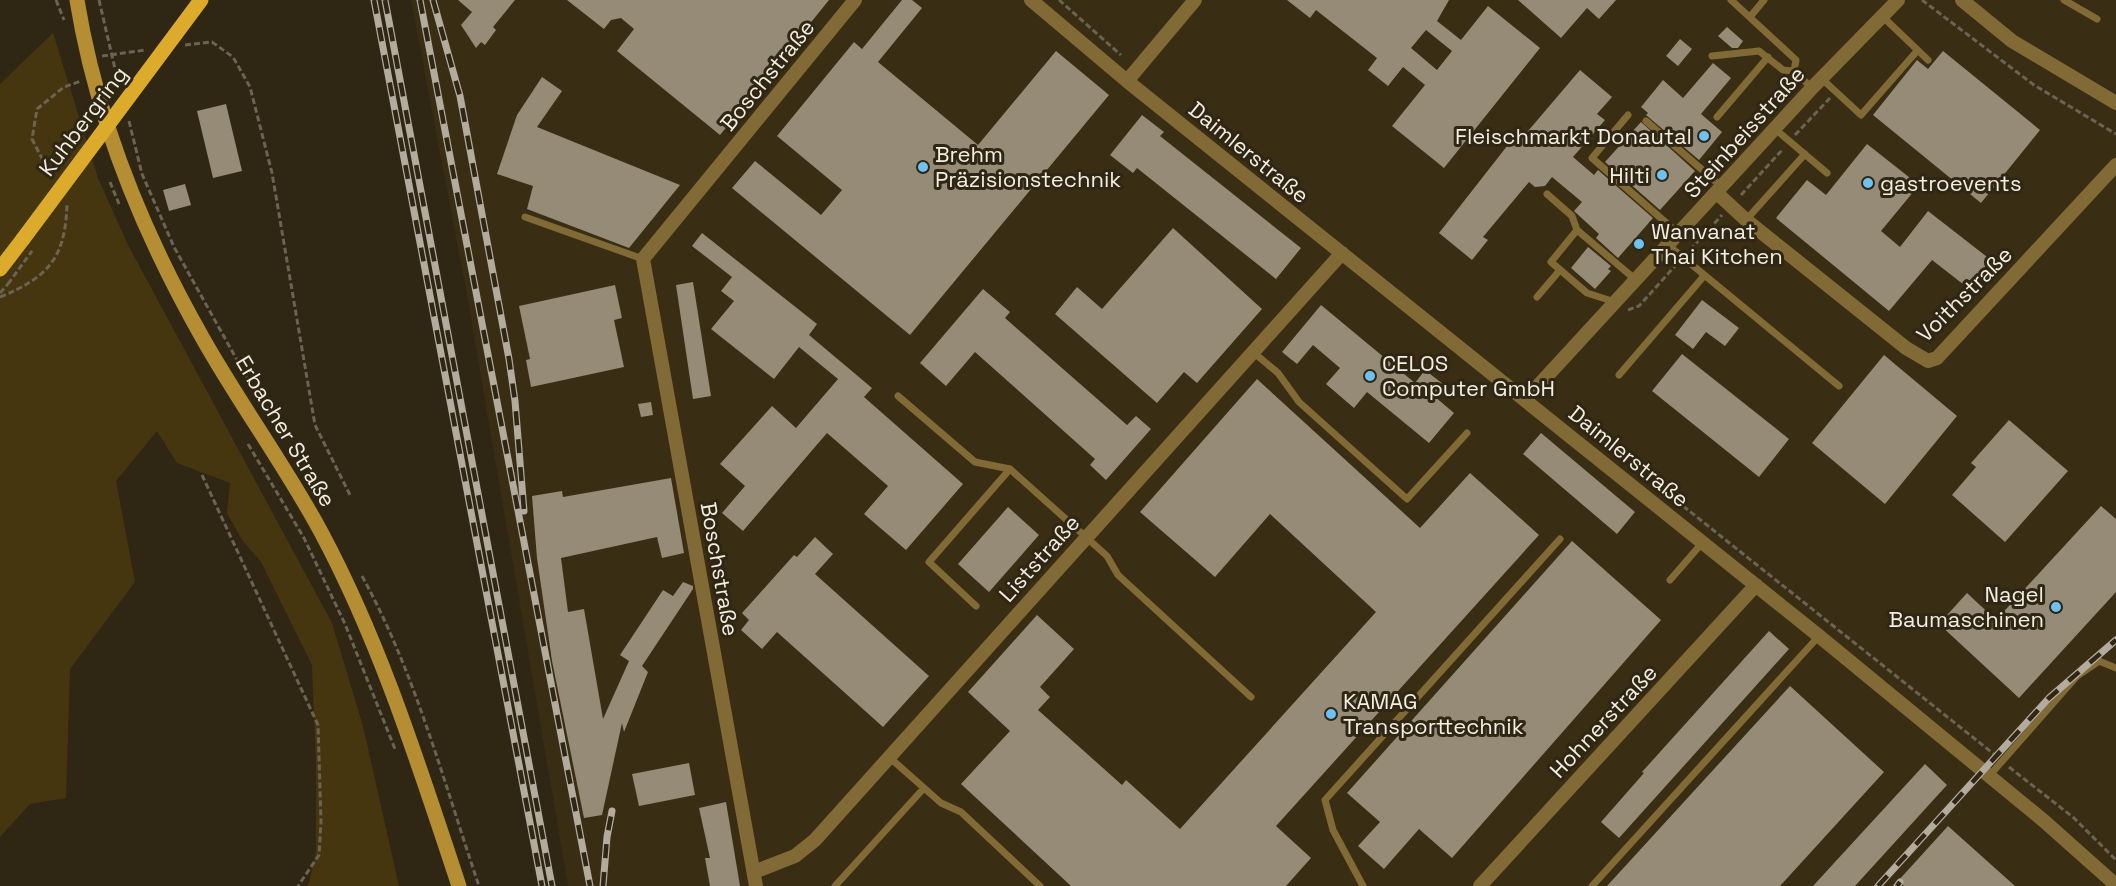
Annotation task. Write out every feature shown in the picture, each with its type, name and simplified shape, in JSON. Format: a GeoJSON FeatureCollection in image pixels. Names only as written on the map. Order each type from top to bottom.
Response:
{"type":"FeatureCollection","features":[{"type":"Feature","properties":{"kind":"main road","name":"Erbacher Straße"},"geometry":{"type":"LineString","coordinates":[[77,0],[88,59],[117,150],[158,254],[202,338],[321,532],[362,618],[404,723],[459,886]]}},
{"type":"Feature","properties":{"kind":"main road","name":"Kuhbergring"},"geometry":{"type":"LineString","coordinates":[[0,269],[201,0]]}},
{"type":"Feature","properties":{"kind":"street","name":"Boschstraße"},"geometry":{"type":"LineString","coordinates":[[755,879],[643,260],[855,0]]}},
{"type":"Feature","properties":{"kind":"street","name":"Daimlerstraße"},"geometry":{"type":"LineString","coordinates":[[1031,0],[1128,81],[1820,636],[1990,775],[2116,885]]}},
{"type":"Feature","properties":{"kind":"street"},"geometry":{"type":"LineString","coordinates":[[1128,81],[1195,0]]}},
{"type":"Feature","properties":{"kind":"street","name":"Steinbeisstraße"},"geometry":{"type":"LineString","coordinates":[[1525,400],[1817,83],[1898,0]]}},
{"type":"Feature","properties":{"kind":"street"},"geometry":{"type":"LineString","coordinates":[[1962,0],[2012,41],[2116,103]]}},
{"type":"Feature","properties":{"kind":"street","name":"Voithstraße"},"geometry":{"type":"LineString","coordinates":[[1719,190],[1746,220],[1906,348],[1928,361],[1937,358],[2116,165]]}},
{"type":"Feature","properties":{"kind":"street","name":"Liststraße"},"geometry":{"type":"LineString","coordinates":[[755,879],[795,856],[815,840],[1342,253]]}},
{"type":"Feature","properties":{"kind":"street","name":"Hohnerstraße"},"geometry":{"type":"LineString","coordinates":[[1480,886],[1756,585]]}},
{"type":"Feature","properties":{"kind":"lane"},"geometry":{"type":"LineString","coordinates":[[1731,0],[1796,60],[1794,71]]}},
{"type":"Feature","properties":{"kind":"lane"},"geometry":{"type":"LineString","coordinates":[[1750,17],[1764,0]]}},
{"type":"Feature","properties":{"kind":"lane"},"geometry":{"type":"LineString","coordinates":[[2064,0],[2097,19]]}},
{"type":"Feature","properties":{"kind":"lane"},"geometry":{"type":"LineString","coordinates":[[1882,16],[1928,60]]}},
{"type":"Feature","properties":{"kind":"lane"},"geometry":{"type":"LineString","coordinates":[[1713,56],[1759,51],[1783,70],[1794,71],[1817,83],[1861,115],[1917,51]]}},
{"type":"Feature","properties":{"kind":"lane"},"geometry":{"type":"LineString","coordinates":[[1717,117],[1768,57]]}},
{"type":"Feature","properties":{"kind":"lane"},"geometry":{"type":"LineString","coordinates":[[1628,115],[1592,158],[1679,234]]}},
{"type":"Feature","properties":{"kind":"lane"},"geometry":{"type":"LineString","coordinates":[[1646,121],[1719,190]]}},
{"type":"Feature","properties":{"kind":"lane"},"geometry":{"type":"LineString","coordinates":[[1775,129],[1827,172]]}},
{"type":"Feature","properties":{"kind":"lane"},"geometry":{"type":"LineString","coordinates":[[1746,220],[1805,154]]}},
{"type":"Feature","properties":{"kind":"lane"},"geometry":{"type":"LineString","coordinates":[[1547,194],[1572,216],[1577,230],[1636,280]]}},
{"type":"Feature","properties":{"kind":"lane"},"geometry":{"type":"LineString","coordinates":[[525,217],[643,260]]}},
{"type":"Feature","properties":{"kind":"lane"},"geometry":{"type":"LineString","coordinates":[[1577,230],[1551,262],[1587,293],[1610,307]]}},
{"type":"Feature","properties":{"kind":"lane"},"geometry":{"type":"LineString","coordinates":[[1668,245],[1839,387]]}},
{"type":"Feature","properties":{"kind":"lane"},"geometry":{"type":"LineString","coordinates":[[1537,297],[1560,270]]}},
{"type":"Feature","properties":{"kind":"lane"},"geometry":{"type":"LineString","coordinates":[[1619,375],[1704,276]]}},
{"type":"Feature","properties":{"kind":"lane"},"geometry":{"type":"LineString","coordinates":[[1254,352],[1278,373],[1299,402],[1407,499],[1467,433]]}},
{"type":"Feature","properties":{"kind":"lane"},"geometry":{"type":"LineString","coordinates":[[898,396],[975,462],[1011,469],[1107,556],[1118,576],[1251,697]]}},
{"type":"Feature","properties":{"kind":"lane"},"geometry":{"type":"LineString","coordinates":[[976,606],[929,562],[1011,469]]}},
{"type":"Feature","properties":{"kind":"lane"},"geometry":{"type":"LineString","coordinates":[[1363,886],[1333,830],[1326,800],[1560,539]]}},
{"type":"Feature","properties":{"kind":"lane"},"geometry":{"type":"LineString","coordinates":[[1670,580],[1703,542]]}},
{"type":"Feature","properties":{"kind":"lane"},"geometry":{"type":"LineString","coordinates":[[1592,886],[1820,636]]}},
{"type":"Feature","properties":{"kind":"lane"},"geometry":{"type":"LineString","coordinates":[[1990,775],[2070,684],[2099,661],[2116,668]]}},
{"type":"Feature","properties":{"kind":"lane"},"geometry":{"type":"LineString","coordinates":[[889,757],[941,803],[962,812],[1040,886]]}},
{"type":"Feature","properties":{"kind":"lane"},"geometry":{"type":"LineString","coordinates":[[835,886],[924,788]]}},
{"type":"Feature","properties":{"kind":"path"},"geometry":{"type":"LineString","coordinates":[[56,0],[66,24]]}},
{"type":"Feature","properties":{"kind":"path"},"geometry":{"type":"LineString","coordinates":[[1922,0],[2034,85],[2116,134]]}},
{"type":"Feature","properties":{"kind":"path"},"geometry":{"type":"LineString","coordinates":[[178,46],[212,42],[233,57],[250,87],[272,173],[315,425],[351,497]]}},
{"type":"Feature","properties":{"kind":"path"},"geometry":{"type":"LineString","coordinates":[[88,59],[156,48]]}},
{"type":"Feature","properties":{"kind":"path"},"geometry":{"type":"LineString","coordinates":[[82,81],[85,91]]}},
{"type":"Feature","properties":{"kind":"path"},"geometry":{"type":"LineString","coordinates":[[109,177],[121,210]]}},
{"type":"Feature","properties":{"kind":"path"},"geometry":{"type":"LineString","coordinates":[[0,293],[8,284]]}},
{"type":"Feature","properties":{"kind":"path"},"geometry":{"type":"LineString","coordinates":[[244,436],[304,538],[320,570],[345,624],[396,752]]}},
{"type":"Feature","properties":{"kind":"path"},"geometry":{"type":"LineString","coordinates":[[202,476],[318,725],[321,822],[319,855],[298,886]]}},
{"type":"Feature","properties":{"kind":"shaded area"},"geometry":{"type":"Polygon","coordinates":[[[411,0],[2116,0],[2116,886],[568,886],[467,295],[411,0]]]}},
{"type":"Feature","properties":{"kind":"shaded area"},"geometry":{"type":"Polygon","coordinates":[[[53,33],[98,178],[128,245],[332,623],[363,726],[399,886],[306,886],[309,883],[316,851],[316,763],[312,665],[261,562],[242,540],[227,513],[230,483],[177,463],[157,431],[116,481],[135,582],[70,669],[66,798],[30,804],[0,837],[0,84],[53,33]]]}},
{"type":"Feature","properties":{"kind":"building"},"geometry":{"type":"Polygon","coordinates":[[[458,0],[515,0],[493,27],[496,30],[485,45],[481,42],[476,48],[461,25],[472,12],[458,0]]]}},
{"type":"Feature","properties":{"kind":"building"},"geometry":{"type":"Polygon","coordinates":[[[567,0],[829,0],[720,135],[617,51],[634,29],[621,18],[611,20],[604,29],[567,0]]]}},
{"type":"Feature","properties":{"kind":"building","name":"Brehm Präzisionstechnik"},"geometry":{"type":"Polygon","coordinates":[[[902,0],[912,0],[922,8],[878,62],[978,145],[1056,51],[1109,95],[910,335],[732,188],[755,161],[821,215],[842,190],[777,136],[854,42],[862,49],[902,0]]]}},
{"type":"Feature","properties":{"kind":"building"},"geometry":{"type":"Polygon","coordinates":[[[1287,0],[1449,0],[1437,21],[1461,40],[1488,6],[1540,48],[1444,168],[1392,126],[1425,85],[1403,67],[1388,86],[1368,70],[1377,58],[1316,10],[1310,18],[1287,0]],[[1426,30],[1411,48],[1437,70],[1452,51],[1426,30]]]}},
{"type":"Feature","properties":{"kind":"building"},"geometry":{"type":"Polygon","coordinates":[[[1518,0],[1616,0],[1599,19],[1587,8],[1561,38],[1518,0]]]}},
{"type":"Feature","properties":{"kind":"building"},"geometry":{"type":"Polygon","coordinates":[[[1727,27],[1743,41],[1738,48],[1732,48],[1718,36],[1727,27]]]}},
{"type":"Feature","properties":{"kind":"building"},"geometry":{"type":"Polygon","coordinates":[[[1680,39],[1692,49],[1678,66],[1666,56],[1680,39]]]}},
{"type":"Feature","properties":{"kind":"building"},"geometry":{"type":"Polygon","coordinates":[[[1943,51],[2040,130],[1981,203],[1873,115],[1917,60],[1928,69],[1943,51]]]}},
{"type":"Feature","properties":{"kind":"building"},"geometry":{"type":"Polygon","coordinates":[[[1713,63],[1731,78],[1701,114],[1722,132],[1699,160],[1646,115],[1648,113],[1641,107],[1663,80],[1683,98],[1713,63]]]}},
{"type":"Feature","properties":{"kind":"building"},"geometry":{"type":"Polygon","coordinates":[[[1580,70],[1612,97],[1597,114],[1605,120],[1573,157],[1594,175],[1598,170],[1653,218],[1618,258],[1596,238],[1599,234],[1574,211],[1582,202],[1552,177],[1545,186],[1535,187],[1529,182],[1483,237],[1488,240],[1472,260],[1439,233],[1511,141],[1516,145],[1580,70]]]}},
{"type":"Feature","properties":{"kind":"building"},"geometry":{"type":"Polygon","coordinates":[[[542,77],[562,91],[537,127],[680,185],[629,248],[527,209],[533,186],[497,174],[517,115],[542,77]]]}},
{"type":"Feature","properties":{"kind":"building"},"geometry":{"type":"Polygon","coordinates":[[[226,104],[242,171],[213,178],[197,111],[226,104]]]}},
{"type":"Feature","properties":{"kind":"building"},"geometry":{"type":"Polygon","coordinates":[[[1142,115],[1164,132],[1160,136],[1301,248],[1276,279],[1137,168],[1133,173],[1110,155],[1142,115]]]}},
{"type":"Feature","properties":{"kind":"building"},"geometry":{"type":"Polygon","coordinates":[[[1641,122],[1695,171],[1660,210],[1605,162],[1641,122]]]}},
{"type":"Feature","properties":{"kind":"building"},"geometry":{"type":"Polygon","coordinates":[[[1867,144],[1919,185],[1881,231],[1900,247],[1928,211],[1991,260],[1968,288],[1932,260],[1889,311],[1776,218],[1807,180],[1826,195],[1867,144]]]}},
{"type":"Feature","properties":{"kind":"building"},"geometry":{"type":"Polygon","coordinates":[[[185,184],[191,205],[169,211],[163,190],[185,184]]]}},
{"type":"Feature","properties":{"kind":"building"},"geometry":{"type":"Polygon","coordinates":[[[1173,228],[1262,309],[1197,383],[1184,372],[1157,403],[1055,314],[1077,287],[1102,309],[1173,228]]]}},
{"type":"Feature","properties":{"kind":"building"},"geometry":{"type":"Polygon","coordinates":[[[702,233],[817,324],[809,335],[872,388],[864,397],[963,484],[906,550],[864,514],[888,486],[827,433],[743,531],[722,513],[745,486],[720,464],[772,406],[796,428],[838,379],[799,347],[774,379],[711,329],[734,301],[721,291],[732,277],[692,246],[702,233]]]}},
{"type":"Feature","properties":{"kind":"building"},"geometry":{"type":"Polygon","coordinates":[[[1588,247],[1611,266],[1608,269],[1611,271],[1595,289],[1571,268],[1588,247]]]}},
{"type":"Feature","properties":{"kind":"building"},"geometry":{"type":"Polygon","coordinates":[[[693,282],[711,396],[693,399],[676,285],[693,282]]]}},
{"type":"Feature","properties":{"kind":"building"},"geometry":{"type":"Polygon","coordinates":[[[615,285],[622,318],[614,320],[624,367],[531,387],[526,360],[530,359],[519,306],[615,285]]]}},
{"type":"Feature","properties":{"kind":"building"},"geometry":{"type":"Polygon","coordinates":[[[983,289],[1010,312],[1005,318],[1127,425],[1136,416],[1151,429],[1106,480],[1090,465],[1095,459],[975,352],[946,386],[920,363],[983,289]]]}},
{"type":"Feature","properties":{"kind":"building"},"geometry":{"type":"Polygon","coordinates":[[[1702,300],[1739,328],[1725,346],[1706,332],[1693,349],[1675,335],[1702,300]]]}},
{"type":"Feature","properties":{"kind":"building","name":"CELOS Computer GmbH"},"geometry":{"type":"Polygon","coordinates":[[[1321,305],[1415,383],[1425,370],[1443,384],[1434,396],[1454,413],[1429,443],[1367,392],[1354,408],[1326,384],[1340,368],[1313,345],[1297,364],[1282,352],[1321,305]]]}},
{"type":"Feature","properties":{"kind":"building"},"geometry":{"type":"Polygon","coordinates":[[[1682,354],[1789,439],[1759,477],[1652,391],[1682,354]]]}},
{"type":"Feature","properties":{"kind":"building"},"geometry":{"type":"Polygon","coordinates":[[[1884,355],[1957,416],[1885,504],[1812,443],[1884,355]]]}},
{"type":"Feature","properties":{"kind":"building"},"geometry":{"type":"Polygon","coordinates":[[[1257,379],[1420,528],[1470,473],[1539,535],[1276,826],[1311,858],[1286,886],[1071,886],[961,784],[1010,731],[968,692],[1037,615],[1074,649],[1040,687],[1050,697],[1038,710],[1122,785],[1126,780],[1180,829],[1376,612],[1270,514],[1215,577],[1140,512],[1257,379]]]}},
{"type":"Feature","properties":{"kind":"building"},"geometry":{"type":"Polygon","coordinates":[[[651,402],[653,415],[641,417],[638,404],[651,402]]]}},
{"type":"Feature","properties":{"kind":"building","name":"Nagel Baumaschinen"},"geometry":{"type":"Polygon","coordinates":[[[2009,420],[2068,471],[2005,542],[1952,495],[1976,467],[1971,463],[2009,420]]]}},
{"type":"Feature","properties":{"kind":"building"},"geometry":{"type":"Polygon","coordinates":[[[1541,433],[1635,512],[1617,534],[1523,454],[1541,433]]]}},
{"type":"Feature","properties":{"kind":"building"},"geometry":{"type":"Polygon","coordinates":[[[671,478],[684,553],[662,558],[657,537],[561,558],[568,612],[584,609],[603,719],[629,661],[620,655],[663,590],[673,596],[683,582],[693,586],[642,666],[648,672],[624,732],[622,723],[602,815],[584,818],[552,661],[537,558],[532,496],[562,491],[563,497],[671,478]]]}},
{"type":"Feature","properties":{"kind":"building","name":"Nagel Baumaschinen"},"geometry":{"type":"Polygon","coordinates":[[[2101,506],[2116,519],[2116,592],[2019,698],[1939,624],[1967,593],[1996,620],[2101,506]]]}},
{"type":"Feature","properties":{"kind":"building"},"geometry":{"type":"Polygon","coordinates":[[[1008,507],[1039,535],[989,592],[958,564],[1008,507]]]}},
{"type":"Feature","properties":{"kind":"building"},"geometry":{"type":"Polygon","coordinates":[[[815,537],[833,554],[815,574],[929,676],[883,727],[777,632],[762,649],[741,630],[749,620],[742,613],[794,555],[797,557],[815,537]]]}},
{"type":"Feature","properties":{"kind":"building"},"geometry":{"type":"Polygon","coordinates":[[[1572,541],[1661,620],[1452,858],[1419,829],[1384,869],[1358,846],[1380,822],[1347,793],[1572,541]]]}},
{"type":"Feature","properties":{"kind":"building"},"geometry":{"type":"Polygon","coordinates":[[[1769,631],[1789,649],[1619,838],[1601,822],[1644,773],[1642,772],[1769,631]]]}},
{"type":"Feature","properties":{"kind":"building"},"geometry":{"type":"Polygon","coordinates":[[[1790,686],[1884,772],[1780,886],[1607,886],[1790,686]]]}},
{"type":"Feature","properties":{"kind":"building"},"geometry":{"type":"Polygon","coordinates":[[[689,763],[695,795],[639,806],[632,774],[689,763]]]}},
{"type":"Feature","properties":{"kind":"building"},"geometry":{"type":"Polygon","coordinates":[[[1925,764],[1947,785],[1855,886],[1813,886],[1925,764]]]}},
{"type":"Feature","properties":{"kind":"building"},"geometry":{"type":"Polygon","coordinates":[[[726,802],[740,886],[710,886],[705,858],[710,858],[699,808],[726,802]]]}},
{"type":"Feature","properties":{"kind":"building"},"geometry":{"type":"Polygon","coordinates":[[[1948,826],[2015,886],[1904,886],[1898,881],[1948,826]]]}},
{"type":"Feature","properties":{"kind":"railway"},"geometry":{"type":"LineString","coordinates":[[374,0],[542,886]]}},
{"type":"Feature","properties":{"kind":"railway"},"geometry":{"type":"LineString","coordinates":[[385,0],[552,886]]}},
{"type":"Feature","properties":{"kind":"railway"},"geometry":{"type":"LineString","coordinates":[[420,0],[590,886]]}},
{"type":"Feature","properties":{"kind":"railway"},"geometry":{"type":"LineString","coordinates":[[433,0],[460,96],[509,359],[515,401],[524,511]]}},
{"type":"Feature","properties":{"kind":"railway"},"geometry":{"type":"LineString","coordinates":[[1878,886],[2049,698],[2116,640]]}},
{"type":"Feature","properties":{"kind":"railway"},"geometry":{"type":"LineString","coordinates":[[603,886],[607,837],[612,811]]}},
{"type":"Feature","properties":{"kind":"railway"},"geometry":{"type":"LineString","coordinates":[[1897,886],[1900,882]]}},
{"type":"Feature","properties":{"kind":"place","name":"Fleischmarkt Donautal"},"geometry":{"type":"Point","coordinates":[1704,136]}},
{"type":"Feature","properties":{"kind":"place","name":"Brehm Präzisionstechnik"},"geometry":{"type":"Point","coordinates":[923,167]}},
{"type":"Feature","properties":{"kind":"place","name":"Hilti"},"geometry":{"type":"Point","coordinates":[1662,175]}},
{"type":"Feature","properties":{"kind":"place","name":"gastroevents"},"geometry":{"type":"Point","coordinates":[1868,183]}},
{"type":"Feature","properties":{"kind":"place","name":"Wanvanat Thai Kitchen"},"geometry":{"type":"Point","coordinates":[1639,244]}},
{"type":"Feature","properties":{"kind":"place","name":"CELOS Computer GmbH"},"geometry":{"type":"Point","coordinates":[1370,376]}},
{"type":"Feature","properties":{"kind":"place","name":"Nagel Baumaschinen"},"geometry":{"type":"Point","coordinates":[2056,607]}},
{"type":"Feature","properties":{"kind":"place","name":"KAMAG Transporttechnik"},"geometry":{"type":"Point","coordinates":[1331,714]}}]}
